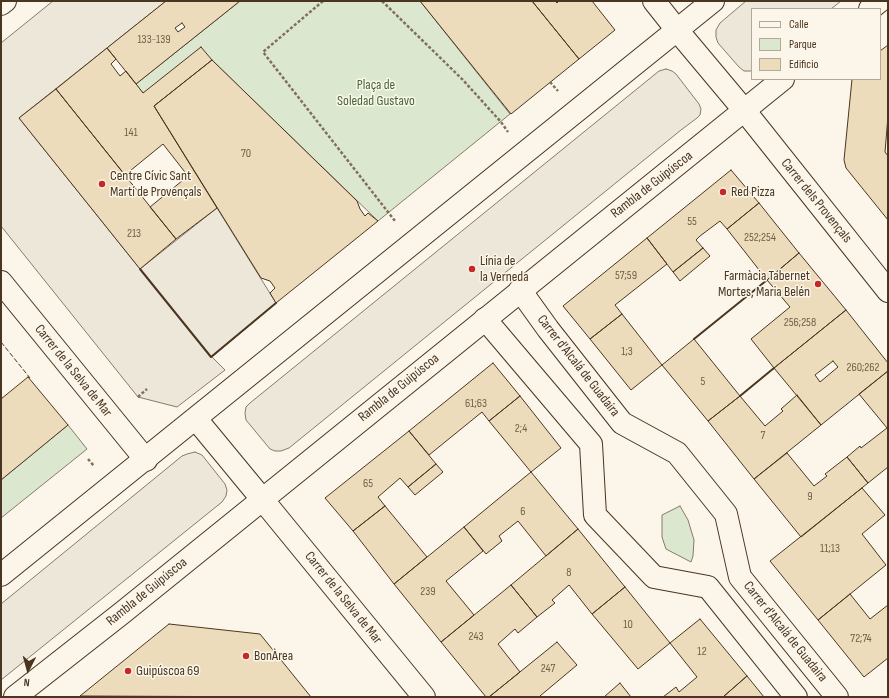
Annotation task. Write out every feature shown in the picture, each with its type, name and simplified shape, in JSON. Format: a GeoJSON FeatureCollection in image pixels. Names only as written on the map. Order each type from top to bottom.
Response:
{"type":"FeatureCollection","features":[{"type":"Feature","properties":{"kind":"street"},"geometry":{"type":"LineString","coordinates":[[1,4],[5,1]]}},
{"type":"Feature","properties":{"kind":"street","name":"Carrer dels Provençals"},"geometry":{"type":"LineString","coordinates":[[654,1],[744,110],[888,290]]}},
{"type":"Feature","properties":{"kind":"street"},"geometry":{"type":"LineString","coordinates":[[1,575],[146,460],[713,1]]}},
{"type":"Feature","properties":{"kind":"street"},"geometry":{"type":"LineString","coordinates":[[871,8],[880,1]]}},
{"type":"Feature","properties":{"kind":"street","name":"Rambla de Guipúscoa"},"geometry":{"type":"LineString","coordinates":[[15,697],[782,80]]}},
{"type":"Feature","properties":{"kind":"street","name":"Carrer de la Selva de Mar"},"geometry":{"type":"LineString","coordinates":[[1,282],[146,460]]}},
{"type":"Feature","properties":{"kind":"street","name":"Carrer d'Alcalá de Guadaira"},"geometry":{"type":"LineString","coordinates":[[520,290],[548,329],[622,424],[677,453],[726,514],[740,577],[837,697]]}},
{"type":"Feature","properties":{"kind":"street"},"geometry":{"type":"LineString","coordinates":[[485,319],[591,444],[595,516],[654,577],[708,587],[796,697]]}},
{"type":"Feature","properties":{"kind":"street","name":"Carrer de la Selva de Mar"},"geometry":{"type":"LineString","coordinates":[[196,419],[424,697]]}},
{"type":"Feature","properties":{"kind":"path"},"geometry":{"type":"LineString","coordinates":[[323,1],[263,52],[395,221]]}},
{"type":"Feature","properties":{"kind":"path"},"geometry":{"type":"LineString","coordinates":[[382,1],[463,80],[501,122],[508,133]]}},
{"type":"Feature","properties":{"kind":"path"},"geometry":{"type":"LineString","coordinates":[[550,82],[559,93]]}},
{"type":"Feature","properties":{"kind":"path"},"geometry":{"type":"LineString","coordinates":[[138,397],[147,389]]}},
{"type":"Feature","properties":{"kind":"path"},"geometry":{"type":"LineString","coordinates":[[88,459],[97,469]]}},
{"type":"Feature","properties":{"kind":"green space","name":"Plaça de Soledad Gustavo"},"geometry":{"type":"Polygon","coordinates":[[[240,1],[420,1],[510,114],[378,221],[212,60],[143,93],[136,84],[240,1]]]}},
{"type":"Feature","properties":{"kind":"green space"},"geometry":{"type":"Polygon","coordinates":[[[68,425],[87,449],[1,518],[1,480],[68,425]]]}},
{"type":"Feature","properties":{"kind":"green space"},"geometry":{"type":"Polygon","coordinates":[[[680,506],[688,520],[694,540],[691,562],[666,549],[662,537],[662,515],[680,506]]]}},
{"type":"Feature","properties":{"kind":"shaded area"},"geometry":{"type":"Polygon","coordinates":[[[53,1],[166,1],[19,118],[140,269],[217,208],[276,303],[212,357],[225,370],[177,407],[138,397],[1,226],[1,43],[53,1]]]}},
{"type":"Feature","properties":{"kind":"shaded area"},"geometry":{"type":"Polygon","coordinates":[[[746,1],[841,1],[832,8],[751,8],[751,71],[744,71],[739,67],[718,43],[716,30],[720,23],[746,1]]]}},
{"type":"Feature","properties":{"kind":"shaded area"},"geometry":{"type":"Polygon","coordinates":[[[666,69],[676,74],[699,104],[701,109],[700,115],[697,118],[289,448],[281,451],[270,449],[246,420],[246,407],[250,403],[659,71],[666,69]]]}},
{"type":"Feature","properties":{"kind":"shaded area"},"geometry":{"type":"Polygon","coordinates":[[[195,452],[202,455],[225,484],[227,490],[226,496],[222,502],[1,680],[1,604],[182,456],[195,452]]]}},
{"type":"Feature","properties":{"kind":"building"},"geometry":{"type":"Polygon","coordinates":[[[166,1],[240,1],[136,84],[107,48],[166,1]],[[182,23],[175,28],[178,32],[185,27],[182,23]]]}},
{"type":"Feature","properties":{"kind":"building"},"geometry":{"type":"Polygon","coordinates":[[[420,1],[532,1],[579,59],[511,114],[420,1]]]}},
{"type":"Feature","properties":{"kind":"building"},"geometry":{"type":"Polygon","coordinates":[[[532,1],[555,1],[557,3],[559,1],[592,1],[615,30],[579,59],[532,1]]]}},
{"type":"Feature","properties":{"kind":"building"},"geometry":{"type":"Polygon","coordinates":[[[888,45],[888,116],[885,152],[888,156],[888,220],[846,168],[844,160],[852,80],[881,80],[881,50],[888,45]]]}},
{"type":"Feature","properties":{"kind":"building"},"geometry":{"type":"Polygon","coordinates":[[[201,47],[212,60],[154,106],[217,208],[176,239],[150,207],[188,176],[163,144],[125,175],[56,89],[107,48],[116,59],[111,64],[120,76],[126,71],[143,93],[201,47]]]}},
{"type":"Feature","properties":{"kind":"building"},"geometry":{"type":"Polygon","coordinates":[[[212,60],[357,201],[365,216],[368,213],[378,221],[276,303],[270,293],[275,288],[270,281],[261,278],[154,106],[212,60]]]}},
{"type":"Feature","properties":{"kind":"building","name":"Centre Cívic Sant Martí de Provençals"},"geometry":{"type":"Polygon","coordinates":[[[56,89],[176,239],[140,269],[19,118],[56,89]]]}},
{"type":"Feature","properties":{"kind":"building"},"geometry":{"type":"Polygon","coordinates":[[[731,170],[759,203],[727,229],[720,221],[700,236],[696,240],[703,248],[673,272],[647,238],[731,170]]]}},
{"type":"Feature","properties":{"kind":"building"},"geometry":{"type":"Polygon","coordinates":[[[759,203],[799,253],[767,280],[727,229],[759,203]]]}},
{"type":"Feature","properties":{"kind":"building"},"geometry":{"type":"Polygon","coordinates":[[[647,238],[667,264],[615,305],[622,314],[590,339],[563,306],[647,238]]]}},
{"type":"Feature","properties":{"kind":"building"},"geometry":{"type":"Polygon","coordinates":[[[703,248],[710,256],[680,281],[673,272],[703,248]]]}},
{"type":"Feature","properties":{"kind":"building"},"geometry":{"type":"Polygon","coordinates":[[[799,253],[846,310],[774,368],[751,339],[790,307],[767,280],[799,253]]]}},
{"type":"Feature","properties":{"kind":"building"},"geometry":{"type":"Polygon","coordinates":[[[846,310],[888,363],[888,371],[821,425],[774,368],[846,310]],[[833,361],[815,375],[820,382],[838,367],[833,361]]]}},
{"type":"Feature","properties":{"kind":"building"},"geometry":{"type":"Polygon","coordinates":[[[622,314],[662,365],[631,390],[590,339],[622,314]]]}},
{"type":"Feature","properties":{"kind":"building"},"geometry":{"type":"Polygon","coordinates":[[[694,339],[740,396],[708,421],[662,365],[694,339]]]}},
{"type":"Feature","properties":{"kind":"building"},"geometry":{"type":"Polygon","coordinates":[[[493,363],[520,396],[489,421],[482,412],[429,455],[409,431],[493,363]]]}},
{"type":"Feature","properties":{"kind":"building"},"geometry":{"type":"Polygon","coordinates":[[[888,371],[888,467],[868,483],[847,457],[860,446],[861,448],[887,428],[859,394],[888,371]]]}},
{"type":"Feature","properties":{"kind":"building"},"geometry":{"type":"Polygon","coordinates":[[[28,377],[68,425],[1,480],[1,399],[28,377]]]}},
{"type":"Feature","properties":{"kind":"building"},"geometry":{"type":"Polygon","coordinates":[[[797,395],[821,425],[754,479],[708,421],[740,396],[765,426],[783,411],[781,409],[797,395]]]}},
{"type":"Feature","properties":{"kind":"building"},"geometry":{"type":"Polygon","coordinates":[[[520,396],[561,448],[531,472],[489,421],[520,396]]]}},
{"type":"Feature","properties":{"kind":"building"},"geometry":{"type":"Polygon","coordinates":[[[409,431],[436,464],[408,487],[400,478],[378,497],[385,506],[353,531],[325,498],[409,431]]]}},
{"type":"Feature","properties":{"kind":"building"},"geometry":{"type":"Polygon","coordinates":[[[787,453],[814,486],[827,476],[825,474],[847,457],[868,483],[801,537],[754,479],[787,453]]]}},
{"type":"Feature","properties":{"kind":"building"},"geometry":{"type":"Polygon","coordinates":[[[436,464],[443,472],[415,495],[408,487],[436,464]]]}},
{"type":"Feature","properties":{"kind":"building"},"geometry":{"type":"Polygon","coordinates":[[[531,472],[578,529],[546,556],[518,521],[499,536],[502,541],[486,554],[464,527],[531,472]]]}},
{"type":"Feature","properties":{"kind":"building"},"geometry":{"type":"Polygon","coordinates":[[[862,488],[885,515],[862,534],[886,565],[818,620],[770,561],[862,488]]]}},
{"type":"Feature","properties":{"kind":"building"},"geometry":{"type":"Polygon","coordinates":[[[385,506],[427,557],[394,584],[353,531],[385,506]]]}},
{"type":"Feature","properties":{"kind":"building"},"geometry":{"type":"Polygon","coordinates":[[[464,527],[483,551],[446,581],[474,615],[441,642],[394,584],[464,527]]]}},
{"type":"Feature","properties":{"kind":"building"},"geometry":{"type":"Polygon","coordinates":[[[578,529],[625,587],[592,614],[569,585],[552,600],[555,603],[537,617],[511,585],[578,529]]]}},
{"type":"Feature","properties":{"kind":"building"},"geometry":{"type":"Polygon","coordinates":[[[511,585],[537,617],[518,633],[515,629],[498,644],[520,672],[489,697],[486,697],[441,642],[511,585]]]}},
{"type":"Feature","properties":{"kind":"building"},"geometry":{"type":"Polygon","coordinates":[[[625,587],[670,643],[638,669],[592,614],[625,587]]]}},
{"type":"Feature","properties":{"kind":"building"},"geometry":{"type":"Polygon","coordinates":[[[850,594],[870,619],[888,605],[888,658],[864,677],[818,620],[850,594]]]}},
{"type":"Feature","properties":{"kind":"building"},"geometry":{"type":"Polygon","coordinates":[[[700,619],[747,676],[723,697],[663,697],[676,687],[679,692],[697,677],[670,643],[700,619]]]}},
{"type":"Feature","properties":{"kind":"building"},"geometry":{"type":"Polygon","coordinates":[[[169,624],[260,634],[311,697],[80,696],[169,624]]]}},
{"type":"Feature","properties":{"kind":"building"},"geometry":{"type":"Polygon","coordinates":[[[557,642],[577,665],[540,696],[541,697],[489,697],[557,642]]]}},
{"type":"Feature","properties":{"kind":"building"},"geometry":{"type":"Polygon","coordinates":[[[747,676],[764,697],[723,697],[747,676]]]}},
{"type":"Feature","properties":{"kind":"building"},"geometry":{"type":"Polygon","coordinates":[[[620,683],[631,697],[604,697],[620,683]]]}},
{"type":"Feature","properties":{"kind":"fence"},"geometry":{"type":"LineString","coordinates":[[1,342],[30,378]]}},
{"type":"Feature","properties":{"kind":"wall"},"geometry":{"type":"LineString","coordinates":[[140,269],[211,357],[276,303]]}},
{"type":"Feature","properties":{"kind":"wall"},"geometry":{"type":"LineString","coordinates":[[694,339],[767,280]]}},
{"type":"Feature","properties":{"kind":"wall"},"geometry":{"type":"LineString","coordinates":[[740,396],[774,368]]}},
{"type":"Feature","properties":{"kind":"place","name":"Centre Cívic Sant Martí de Provençals"},"geometry":{"type":"Point","coordinates":[102,184]}},
{"type":"Feature","properties":{"kind":"place","name":"Red Pizza"},"geometry":{"type":"Point","coordinates":[723,192]}},
{"type":"Feature","properties":{"kind":"place","name":"Línia de la Verneda"},"geometry":{"type":"Point","coordinates":[472,269]}},
{"type":"Feature","properties":{"kind":"place","name":"Farmàcia Tabernet Mortes, Maria Belén"},"geometry":{"type":"Point","coordinates":[818,284]}},
{"type":"Feature","properties":{"kind":"place","name":"BonÀrea"},"geometry":{"type":"Point","coordinates":[246,656]}},
{"type":"Feature","properties":{"kind":"place","name":"Guipúscoa 69"},"geometry":{"type":"Point","coordinates":[128,671]}}]}
